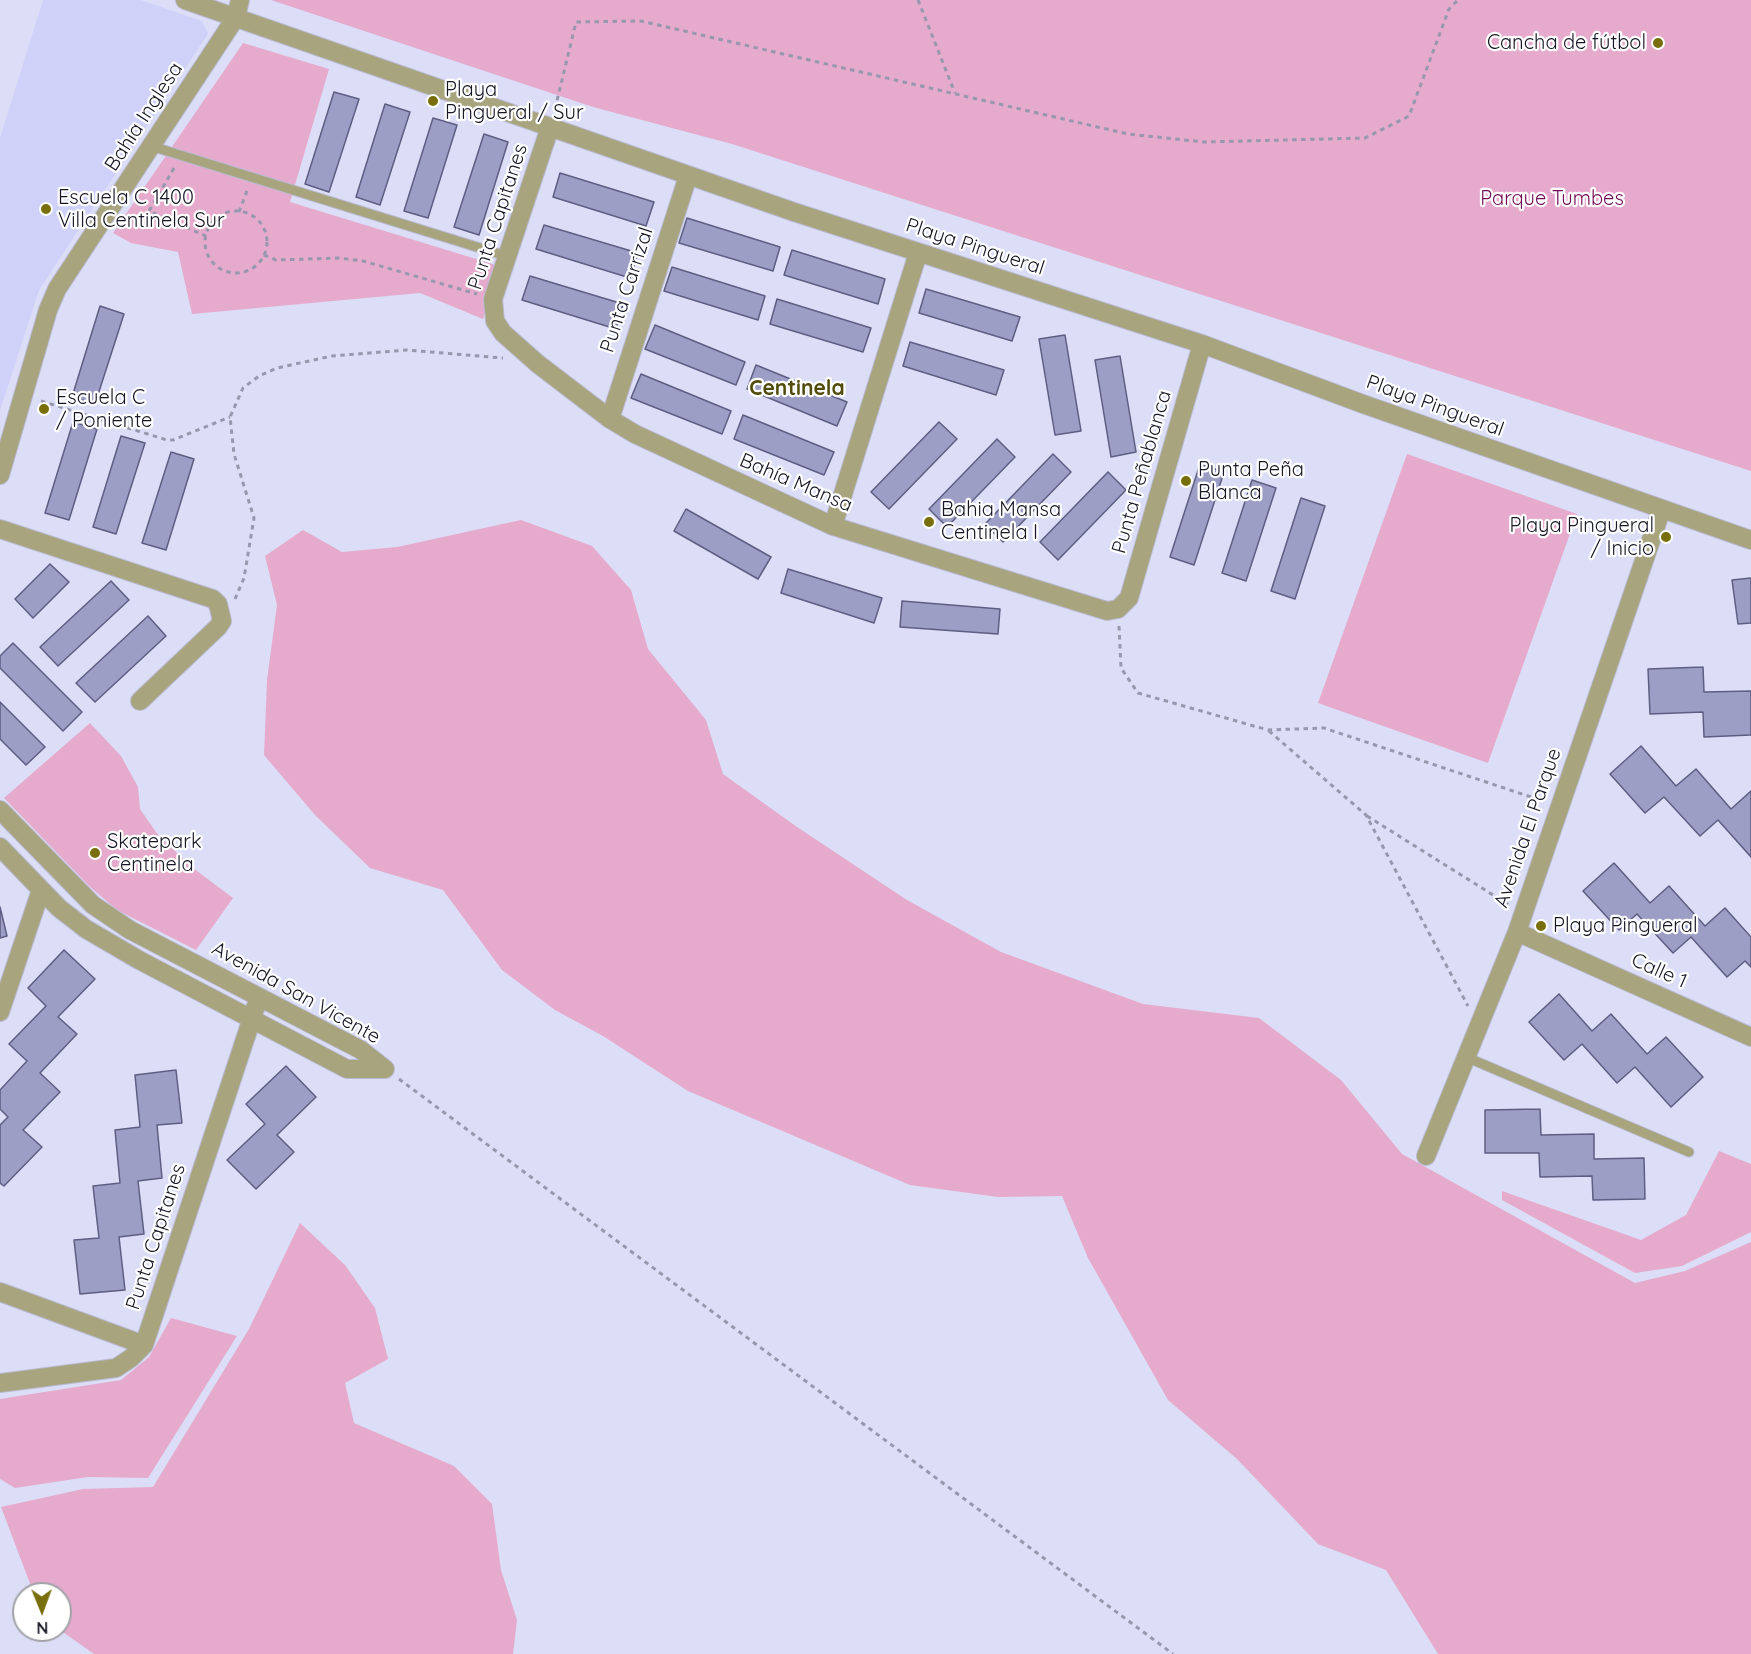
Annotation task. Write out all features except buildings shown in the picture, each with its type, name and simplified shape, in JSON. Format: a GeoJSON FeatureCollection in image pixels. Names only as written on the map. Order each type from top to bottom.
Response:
{"type":"FeatureCollection","features":[{"type":"Feature","properties":{"kind":"street","name":"Playa Pingueral"},"geometry":{"type":"LineString","coordinates":[[185,0],[238,8],[550,128],[918,253],[1202,344],[1661,511],[1751,540]]}},
{"type":"Feature","properties":{"kind":"street","name":"Bahía Inglesa"},"geometry":{"type":"LineString","coordinates":[[0,475],[48,310],[57,290],[238,8]]}},
{"type":"Feature","properties":{"kind":"street","name":"Punta Capitanes"},"geometry":{"type":"LineString","coordinates":[[495,321],[493,299],[550,128]]}},
{"type":"Feature","properties":{"kind":"street","name":"Punta Carrizal"},"geometry":{"type":"LineString","coordinates":[[610,419],[688,176]]}},
{"type":"Feature","properties":{"kind":"street"},"geometry":{"type":"LineString","coordinates":[[833,526],[918,253]]}},
{"type":"Feature","properties":{"kind":"street","name":"Bahía Mansa"},"geometry":{"type":"LineString","coordinates":[[495,321],[503,333],[537,364],[610,419],[634,434],[744,487],[833,526],[1107,611],[1118,609]]}},
{"type":"Feature","properties":{"kind":"street","name":"Punta Peñablanca"},"geometry":{"type":"LineString","coordinates":[[1118,609],[1129,598],[1202,344]]}},
{"type":"Feature","properties":{"kind":"street","name":"Avenida El Parque"},"geometry":{"type":"LineString","coordinates":[[1426,1156],[1517,932],[1661,511]]}},
{"type":"Feature","properties":{"kind":"street"},"geometry":{"type":"LineString","coordinates":[[0,530],[213,599],[218,604],[222,621],[218,627],[140,700]]}},
{"type":"Feature","properties":{"kind":"street","name":"Avenida San Vicente"},"geometry":{"type":"LineString","coordinates":[[0,810],[93,905],[130,930],[361,1050],[385,1069]]}},
{"type":"Feature","properties":{"kind":"street","name":"Avenida San Vicente"},"geometry":{"type":"LineString","coordinates":[[0,847],[41,890],[86,929],[139,960],[347,1069],[385,1069]]}},
{"type":"Feature","properties":{"kind":"street"},"geometry":{"type":"LineString","coordinates":[[0,1012],[41,890]]}},
{"type":"Feature","properties":{"kind":"street","name":"Calle 1"},"geometry":{"type":"LineString","coordinates":[[1517,932],[1751,1037]]}},
{"type":"Feature","properties":{"kind":"street","name":"Punta Capitanes"},"geometry":{"type":"LineString","coordinates":[[144,1345],[259,997]]}},
{"type":"Feature","properties":{"kind":"street"},"geometry":{"type":"LineString","coordinates":[[0,1292],[144,1345],[116,1368],[0,1383]]}},
{"type":"Feature","properties":{"kind":"lane"},"geometry":{"type":"LineString","coordinates":[[151,146],[506,256]]}},
{"type":"Feature","properties":{"kind":"lane"},"geometry":{"type":"LineString","coordinates":[[1466,1057],[1689,1152]]}},
{"type":"Feature","properties":{"kind":"path"},"geometry":{"type":"LineString","coordinates":[[918,0],[955,94]]}},
{"type":"Feature","properties":{"kind":"path"},"geometry":{"type":"LineString","coordinates":[[550,128],[576,22],[641,21],[1139,135],[1204,142],[1365,138],[1410,116],[1449,9],[1458,0]]}},
{"type":"Feature","properties":{"kind":"path"},"geometry":{"type":"LineString","coordinates":[[181,157],[149,212],[206,236]]}},
{"type":"Feature","properties":{"kind":"path"},"geometry":{"type":"LineString","coordinates":[[239,212],[252,179]]}},
{"type":"Feature","properties":{"kind":"path"},"geometry":{"type":"LineString","coordinates":[[230,212],[239,212],[261,223],[267,239],[260,262],[246,272],[230,273],[213,263],[206,246],[206,236],[216,220],[230,212]]}},
{"type":"Feature","properties":{"kind":"path"},"geometry":{"type":"LineString","coordinates":[[264,255],[276,260],[339,258],[363,261],[493,299]]}},
{"type":"Feature","properties":{"kind":"path"},"geometry":{"type":"LineString","coordinates":[[218,604],[236,598],[244,578],[254,518],[234,454],[230,417],[243,388],[259,376],[277,368],[332,356],[407,350],[506,359]]}},
{"type":"Feature","properties":{"kind":"path"},"geometry":{"type":"LineString","coordinates":[[24,395],[167,440],[173,440],[230,417]]}},
{"type":"Feature","properties":{"kind":"path"},"geometry":{"type":"LineString","coordinates":[[1118,609],[1121,668],[1138,693],[1268,730],[1324,728],[1560,807]]}},
{"type":"Feature","properties":{"kind":"path"},"geometry":{"type":"LineString","coordinates":[[1268,730],[1366,815],[1523,914]]}},
{"type":"Feature","properties":{"kind":"path"},"geometry":{"type":"LineString","coordinates":[[1366,815],[1479,1026]]}},
{"type":"Feature","properties":{"kind":"path"},"geometry":{"type":"LineString","coordinates":[[385,1069],[1173,1654]]}},
{"type":"Feature","properties":{"kind":"shaded area","name":"Escuela C 1400 Villa Centinela Sur"},"geometry":{"type":"Polygon","coordinates":[[[43,0],[141,0],[202,21],[208,34],[39,290],[0,411],[0,138],[43,0]]]}},
{"type":"Feature","properties":{"kind":"green space","name":"Parque Tumbes"},"geometry":{"type":"Polygon","coordinates":[[[271,0],[1751,0],[1751,471],[732,144],[593,107],[271,0]]]}},
{"type":"Feature","properties":{"kind":"green space"},"geometry":{"type":"Polygon","coordinates":[[[243,43],[329,69],[290,202],[499,266],[483,319],[420,293],[192,314],[178,252],[131,243],[113,233],[243,43]]]}},
{"type":"Feature","properties":{"kind":"green space"},"geometry":{"type":"Polygon","coordinates":[[[1407,454],[1577,514],[1488,763],[1318,703],[1407,454]]]}},
{"type":"Feature","properties":{"kind":"green space"},"geometry":{"type":"Polygon","coordinates":[[[521,520],[592,546],[631,590],[648,649],[706,720],[723,774],[797,827],[907,900],[1001,952],[1143,1004],[1259,1018],[1341,1080],[1402,1154],[1635,1283],[1685,1271],[1751,1242],[1751,1654],[1438,1654],[1386,1570],[1318,1544],[1237,1459],[1168,1400],[1088,1258],[1062,1196],[998,1197],[910,1185],[688,1091],[603,1036],[555,1010],[502,970],[443,890],[370,868],[315,815],[264,755],[267,680],[277,605],[265,556],[303,530],[342,552],[397,547],[521,520]]]}},
{"type":"Feature","properties":{"kind":"green space"},"geometry":{"type":"Polygon","coordinates":[[[90,723],[121,756],[138,787],[140,809],[158,835],[193,868],[233,898],[196,950],[117,910],[89,886],[4,798],[90,723]]]}},
{"type":"Feature","properties":{"kind":"green space"},"geometry":{"type":"Polygon","coordinates":[[[1719,1151],[1751,1164],[1751,1232],[1682,1266],[1635,1273],[1502,1200],[1502,1191],[1641,1240],[1686,1215],[1719,1151]]]}},
{"type":"Feature","properties":{"kind":"green space"},"geometry":{"type":"Polygon","coordinates":[[[300,1223],[345,1265],[375,1308],[388,1359],[345,1383],[354,1423],[454,1466],[492,1504],[501,1570],[517,1620],[513,1654],[94,1654],[72,1638],[72,1582],[29,1582],[1,1507],[83,1489],[153,1487],[249,1329],[300,1223]]]}},
{"type":"Feature","properties":{"kind":"green space"},"geometry":{"type":"Polygon","coordinates":[[[171,1318],[237,1336],[148,1478],[88,1477],[15,1488],[0,1479],[0,1399],[121,1380],[149,1357],[171,1318]]]}},
{"type":"Feature","properties":{"kind":"place","name":"Cancha de fútbol"},"geometry":{"type":"Point","coordinates":[1658,43]}},
{"type":"Feature","properties":{"kind":"place","name":"Playa Pingueral / Sur"},"geometry":{"type":"Point","coordinates":[433,101]}},
{"type":"Feature","properties":{"kind":"place","name":"Escuela C 1400 Villa Centinela Sur"},"geometry":{"type":"Point","coordinates":[46,209]}},
{"type":"Feature","properties":{"kind":"place","name":"Escuela C / Poniente"},"geometry":{"type":"Point","coordinates":[44,409]}},
{"type":"Feature","properties":{"kind":"place","name":"Punta Peña Blanca"},"geometry":{"type":"Point","coordinates":[1186,481]}},
{"type":"Feature","properties":{"kind":"place","name":"Bahia Mansa Centinela I"},"geometry":{"type":"Point","coordinates":[929,522]}},
{"type":"Feature","properties":{"kind":"place","name":"Playa Pingueral / Inicio"},"geometry":{"type":"Point","coordinates":[1666,537]}},
{"type":"Feature","properties":{"kind":"place","name":"Skatepark Centinela"},"geometry":{"type":"Point","coordinates":[95,853]}},
{"type":"Feature","properties":{"kind":"place","name":"Playa Pingueral"},"geometry":{"type":"Point","coordinates":[1541,926]}},
{"type":"Feature","properties":{"kind":"district","name":"Centinela"},"geometry":{"type":"Point","coordinates":[797,389]}}]}
